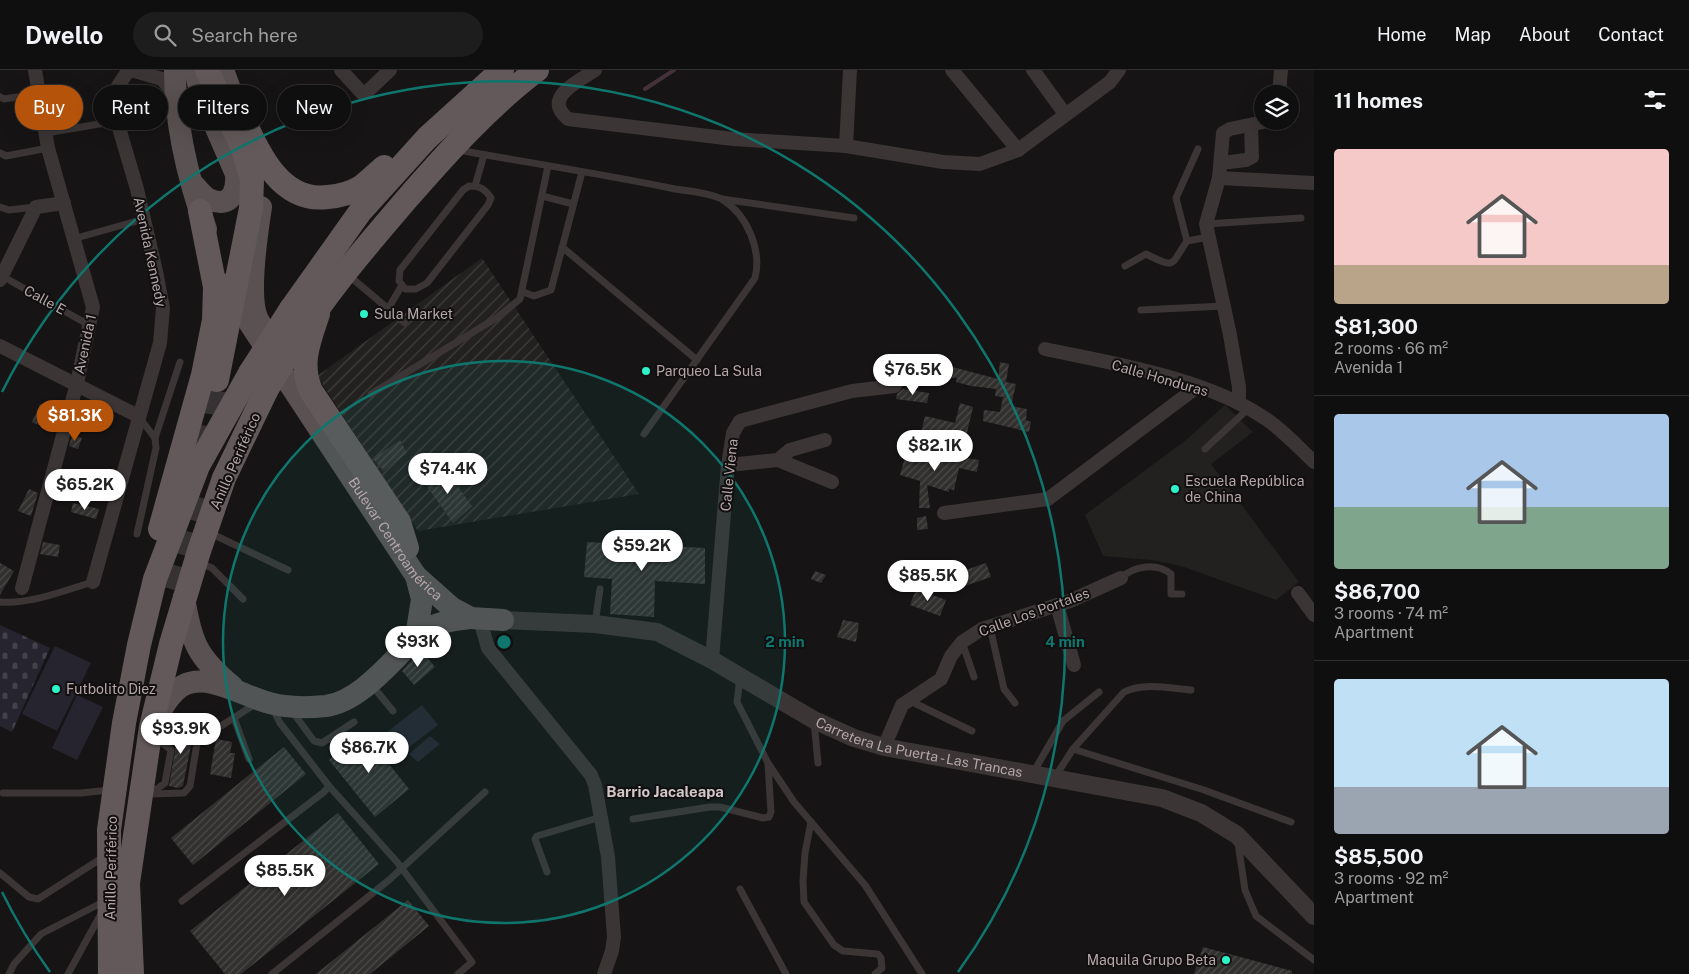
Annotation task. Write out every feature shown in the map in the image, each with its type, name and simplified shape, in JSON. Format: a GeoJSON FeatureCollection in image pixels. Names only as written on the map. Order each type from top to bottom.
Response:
{"type":"FeatureCollection","features":[{"type":"Feature","properties":{"kind":"highway"},"geometry":{"type":"LineString","coordinates":[[207,70],[243,149],[252,180],[251,208],[217,380]]}},
{"type":"Feature","properties":{"kind":"highway","name":"Anillo Periférico"},"geometry":{"type":"LineString","coordinates":[[110,974],[109,830],[124,723],[139,645],[170,588],[196,560],[224,478],[300,316],[360,212],[427,138],[502,70]]}},
{"type":"Feature","properties":{"kind":"highway","name":"Anillo Periférico"},"geometry":{"type":"LineString","coordinates":[[132,974],[128,883],[145,798],[151,730],[170,588],[198,466],[250,373],[300,316],[322,303],[345,272],[452,149],[508,92],[538,70]]}},
{"type":"Feature","properties":{"kind":"highway"},"geometry":{"type":"LineString","coordinates":[[249,130],[262,155],[276,176],[290,190],[306,196],[322,198],[342,196],[360,187],[427,138]]}},
{"type":"Feature","properties":{"kind":"highway"},"geometry":{"type":"LineString","coordinates":[[128,883],[127,784],[136,727],[170,588],[157,548],[163,516],[204,375],[214,320],[215,287],[200,212]]}},
{"type":"Feature","properties":{"kind":"highway"},"geometry":{"type":"LineString","coordinates":[[322,303],[306,352],[304,362],[306,381],[399,522],[407,548]]}},
{"type":"Feature","properties":{"kind":"main road","name":"Bulevar Centroamérica"},"geometry":{"type":"LineString","coordinates":[[175,70],[175,95],[181,136],[200,212],[222,271],[250,324],[416,576],[452,608],[476,619],[503,620]]}},
{"type":"Feature","properties":{"kind":"main road"},"geometry":{"type":"LineString","coordinates":[[193,184],[205,197],[213,201],[223,202],[234,194],[237,187],[236,174],[200,90],[195,70]]}},
{"type":"Feature","properties":{"kind":"main road","name":"Bulevar Centroamérica"},"geometry":{"type":"LineString","coordinates":[[224,70],[229,85]]}},
{"type":"Feature","properties":{"kind":"main road","name":"Bulevar Centroamérica"},"geometry":{"type":"LineString","coordinates":[[245,130],[255,158],[261,190],[252,296],[256,318],[305,388],[424,572],[443,593],[473,611],[503,620]]}},
{"type":"Feature","properties":{"kind":"main road"},"geometry":{"type":"LineString","coordinates":[[416,576],[422,599],[416,637]]}},
{"type":"Feature","properties":{"kind":"main road"},"geometry":{"type":"LineString","coordinates":[[170,588],[197,650],[209,666],[266,701]]}},
{"type":"Feature","properties":{"kind":"main road"},"geometry":{"type":"LineString","coordinates":[[151,730],[173,693],[184,685],[197,682],[210,683],[266,701],[306,708],[331,705],[348,698],[369,682],[416,637],[438,625],[476,619]]}},
{"type":"Feature","properties":{"kind":"street","name":"Avenida 1"},"geometry":{"type":"LineString","coordinates":[[35,70],[37,85]]}},
{"type":"Feature","properties":{"kind":"street","name":"Avenida Kennedy"},"geometry":{"type":"LineString","coordinates":[[119,85],[126,74],[132,70],[162,79],[175,95]]}},
{"type":"Feature","properties":{"kind":"street"},"geometry":{"type":"LineString","coordinates":[[341,70],[362,93],[368,91],[390,70]]}},
{"type":"Feature","properties":{"kind":"street"},"geometry":{"type":"LineString","coordinates":[[595,70],[568,89],[559,99],[557,105],[559,112],[568,119],[733,139],[846,146],[943,162],[980,164],[1018,150],[1110,82],[1120,70]]}},
{"type":"Feature","properties":{"kind":"street"},"geometry":{"type":"LineString","coordinates":[[846,146],[850,70]]}},
{"type":"Feature","properties":{"kind":"street"},"geometry":{"type":"LineString","coordinates":[[952,70],[1018,150]]}},
{"type":"Feature","properties":{"kind":"street"},"geometry":{"type":"LineString","coordinates":[[1033,70],[1065,114]]}},
{"type":"Feature","properties":{"kind":"street"},"geometry":{"type":"LineString","coordinates":[[1280,85],[1281,70]]}},
{"type":"Feature","properties":{"kind":"street"},"geometry":{"type":"LineString","coordinates":[[1221,163],[1246,160],[1252,157],[1252,125],[1230,129],[1223,133],[1219,178],[1208,231],[1224,306],[1238,387],[1244,406]]}},
{"type":"Feature","properties":{"kind":"street","name":"Avenida 1"},"geometry":{"type":"LineString","coordinates":[[22,588],[76,383],[93,307],[48,148],[45,130]]}},
{"type":"Feature","properties":{"kind":"street","name":"Avenida Kennedy"},"geometry":{"type":"LineString","coordinates":[[93,582],[160,343],[163,308],[144,219],[119,130]]}},
{"type":"Feature","properties":{"kind":"street"},"geometry":{"type":"LineString","coordinates":[[1219,178],[1314,183]]}},
{"type":"Feature","properties":{"kind":"street"},"geometry":{"type":"LineString","coordinates":[[2,272],[36,207],[64,203]]}},
{"type":"Feature","properties":{"kind":"street"},"geometry":{"type":"LineString","coordinates":[[0,346],[138,416]]}},
{"type":"Feature","properties":{"kind":"street","name":"Calle Honduras"},"geometry":{"type":"LineString","coordinates":[[1045,349],[1138,370],[1197,387],[1244,406],[1283,431],[1314,462]]}},
{"type":"Feature","properties":{"kind":"street","name":"Calle Viena"},"geometry":{"type":"LineString","coordinates":[[712,660],[728,465],[733,433],[740,421],[852,391],[895,386]]}},
{"type":"Feature","properties":{"kind":"street"},"geometry":{"type":"LineString","coordinates":[[944,513],[1048,499],[1197,387]]}},
{"type":"Feature","properties":{"kind":"street"},"geometry":{"type":"LineString","coordinates":[[778,460],[790,450],[825,440]]}},
{"type":"Feature","properties":{"kind":"street"},"geometry":{"type":"LineString","coordinates":[[728,465],[778,460],[832,482]]}},
{"type":"Feature","properties":{"kind":"street","name":"Calle Los Portales"},"geometry":{"type":"LineString","coordinates":[[884,747],[899,710],[908,700],[941,679],[951,656],[962,642],[990,626],[1057,605],[1121,578]]}},
{"type":"Feature","properties":{"kind":"street"},"geometry":{"type":"LineString","coordinates":[[1298,593],[1314,614]]}},
{"type":"Feature","properties":{"kind":"street"},"geometry":{"type":"LineString","coordinates":[[1057,605],[1074,665]]}},
{"type":"Feature","properties":{"kind":"street"},"geometry":{"type":"LineString","coordinates":[[476,619],[488,648],[591,775],[608,857],[614,937],[612,952],[604,974]]}},
{"type":"Feature","properties":{"kind":"street","name":"Carretera La Puerta - Las Trancas"},"geometry":{"type":"LineString","coordinates":[[503,620],[595,624],[657,632],[712,660],[777,701],[854,738],[884,747],[1162,798],[1201,813],[1237,835],[1314,916]]}},
{"type":"Feature","properties":{"kind":"lane"},"geometry":{"type":"LineString","coordinates":[[0,97],[4,99],[15,97]]}},
{"type":"Feature","properties":{"kind":"lane"},"geometry":{"type":"LineString","coordinates":[[46,133],[93,125]]}},
{"type":"Feature","properties":{"kind":"lane"},"geometry":{"type":"LineString","coordinates":[[0,153],[6,156],[48,148]]}},
{"type":"Feature","properties":{"kind":"lane"},"geometry":{"type":"LineString","coordinates":[[452,149],[722,199],[854,218]]}},
{"type":"Feature","properties":{"kind":"lane"},"geometry":{"type":"LineString","coordinates":[[1187,241],[1176,198],[1198,149]]}},
{"type":"Feature","properties":{"kind":"lane"},"geometry":{"type":"LineString","coordinates":[[475,186],[484,155]]}},
{"type":"Feature","properties":{"kind":"lane"},"geometry":{"type":"LineString","coordinates":[[371,394],[502,314],[520,299],[548,166]]}},
{"type":"Feature","properties":{"kind":"lane"},"geometry":{"type":"LineString","coordinates":[[523,292],[534,296],[551,290],[582,172]]}},
{"type":"Feature","properties":{"kind":"lane"},"geometry":{"type":"LineString","coordinates":[[475,186],[487,192],[491,198],[488,205],[426,283],[416,289],[406,289],[402,286],[398,276],[400,270],[463,190],[475,186]]}},
{"type":"Feature","properties":{"kind":"lane"},"geometry":{"type":"LineString","coordinates":[[542,196],[573,204]]}},
{"type":"Feature","properties":{"kind":"lane"},"geometry":{"type":"LineString","coordinates":[[644,434],[755,278],[758,268],[757,252],[743,218],[722,199]]}},
{"type":"Feature","properties":{"kind":"lane"},"geometry":{"type":"LineString","coordinates":[[0,207],[9,210],[36,207]]}},
{"type":"Feature","properties":{"kind":"lane"},"geometry":{"type":"LineString","coordinates":[[1125,266],[1146,254],[1162,262],[1173,262],[1177,260],[1187,241],[1208,231],[1301,218]]}},
{"type":"Feature","properties":{"kind":"lane"},"geometry":{"type":"LineString","coordinates":[[74,239],[144,219]]}},
{"type":"Feature","properties":{"kind":"lane"},"geometry":{"type":"LineString","coordinates":[[562,247],[697,360]]}},
{"type":"Feature","properties":{"kind":"lane","name":"Calle E"},"geometry":{"type":"LineString","coordinates":[[2,272],[89,325]]}},
{"type":"Feature","properties":{"kind":"lane"},"geometry":{"type":"LineString","coordinates":[[345,272],[406,323]]}},
{"type":"Feature","properties":{"kind":"lane"},"geometry":{"type":"LineString","coordinates":[[388,308],[402,286]]}},
{"type":"Feature","properties":{"kind":"lane"},"geometry":{"type":"LineString","coordinates":[[1141,310],[1224,306]]}},
{"type":"Feature","properties":{"kind":"lane"},"geometry":{"type":"LineString","coordinates":[[137,534],[156,448],[155,438],[180,362]]}},
{"type":"Feature","properties":{"kind":"lane"},"geometry":{"type":"LineString","coordinates":[[1205,449],[1244,406]]}},
{"type":"Feature","properties":{"kind":"lane"},"geometry":{"type":"LineString","coordinates":[[138,416],[155,438]]}},
{"type":"Feature","properties":{"kind":"lane"},"geometry":{"type":"LineString","coordinates":[[206,530],[288,570]]}},
{"type":"Feature","properties":{"kind":"lane"},"geometry":{"type":"LineString","coordinates":[[196,560],[212,568],[243,599]]}},
{"type":"Feature","properties":{"kind":"lane"},"geometry":{"type":"LineString","coordinates":[[1121,578],[1128,572],[1140,568],[1160,569],[1170,574],[1171,594],[1182,594]]}},
{"type":"Feature","properties":{"kind":"lane"},"geometry":{"type":"LineString","coordinates":[[0,602],[16,603],[36,599],[93,582]]}},
{"type":"Feature","properties":{"kind":"lane"},"geometry":{"type":"LineString","coordinates":[[595,624],[600,589]]}},
{"type":"Feature","properties":{"kind":"lane"},"geometry":{"type":"LineString","coordinates":[[990,626],[1004,689],[1015,703]]}},
{"type":"Feature","properties":{"kind":"lane"},"geometry":{"type":"LineString","coordinates":[[962,642],[974,677]]}},
{"type":"Feature","properties":{"kind":"lane"},"geometry":{"type":"LineString","coordinates":[[740,677],[737,702],[768,763],[794,802],[865,884],[922,974]]}},
{"type":"Feature","properties":{"kind":"lane"},"geometry":{"type":"LineString","coordinates":[[369,682],[393,711]]}},
{"type":"Feature","properties":{"kind":"lane"},"geometry":{"type":"LineString","coordinates":[[1055,777],[1073,749],[1124,692],[1133,687],[1191,690]]}},
{"type":"Feature","properties":{"kind":"lane"},"geometry":{"type":"LineString","coordinates":[[1033,773],[1063,721],[1100,692]]}},
{"type":"Feature","properties":{"kind":"lane"},"geometry":{"type":"LineString","coordinates":[[908,700],[972,731]]}},
{"type":"Feature","properties":{"kind":"lane"},"geometry":{"type":"LineString","coordinates":[[145,798],[184,793],[190,786],[195,738],[266,701]]}},
{"type":"Feature","properties":{"kind":"lane"},"geometry":{"type":"LineString","coordinates":[[266,701],[314,741],[322,743],[354,722]]}},
{"type":"Feature","properties":{"kind":"lane"},"geometry":{"type":"LineString","coordinates":[[266,701],[280,723],[329,786],[401,868],[472,962],[458,974]]}},
{"type":"Feature","properties":{"kind":"lane"},"geometry":{"type":"LineString","coordinates":[[234,718],[249,759]]}},
{"type":"Feature","properties":{"kind":"lane"},"geometry":{"type":"LineString","coordinates":[[814,720],[818,763]]}},
{"type":"Feature","properties":{"kind":"lane"},"geometry":{"type":"LineString","coordinates":[[145,798],[165,783],[173,749],[151,730]]}},
{"type":"Feature","properties":{"kind":"lane"},"geometry":{"type":"LineString","coordinates":[[1073,749],[1204,790],[1291,822]]}},
{"type":"Feature","properties":{"kind":"lane"},"geometry":{"type":"LineString","coordinates":[[634,819],[710,807],[720,807],[763,818],[769,817],[771,812],[768,763]]}},
{"type":"Feature","properties":{"kind":"lane"},"geometry":{"type":"LineString","coordinates":[[182,901],[324,792],[329,786]]}},
{"type":"Feature","properties":{"kind":"lane"},"geometry":{"type":"LineString","coordinates":[[3,793],[81,793],[115,789]]}},
{"type":"Feature","properties":{"kind":"lane"},"geometry":{"type":"LineString","coordinates":[[272,974],[389,880],[485,792]]}},
{"type":"Feature","properties":{"kind":"lane"},"geometry":{"type":"LineString","coordinates":[[547,872],[536,839],[537,836],[601,817]]}},
{"type":"Feature","properties":{"kind":"lane"},"geometry":{"type":"LineString","coordinates":[[811,822],[802,881],[804,902],[834,945],[844,950],[878,954],[881,958],[882,968],[875,974]]}},
{"type":"Feature","properties":{"kind":"lane"},"geometry":{"type":"LineString","coordinates":[[1237,835],[1245,890],[1256,916],[1314,960]]}},
{"type":"Feature","properties":{"kind":"lane"},"geometry":{"type":"LineString","coordinates":[[0,873],[29,897],[38,899],[110,853]]}},
{"type":"Feature","properties":{"kind":"lane"},"geometry":{"type":"LineString","coordinates":[[740,889],[786,974]]}},
{"type":"Feature","properties":{"kind":"lane"},"geometry":{"type":"LineString","coordinates":[[9,974],[14,964],[40,934],[110,898]]}},
{"type":"Feature","properties":{"kind":"lane"},"geometry":{"type":"LineString","coordinates":[[68,974],[110,898]]}},
{"type":"Feature","properties":{"kind":"shaded area"},"geometry":{"type":"Polygon","coordinates":[[[482,258],[639,494],[418,531],[317,376],[482,258]]]}},
{"type":"Feature","properties":{"kind":"shaded area","name":"Escuela República de China"},"geometry":{"type":"Polygon","coordinates":[[[1225,405],[1253,432],[1211,464],[1299,582],[1276,600],[1181,566],[1152,560],[1103,556],[1085,515],[1186,440],[1225,405]]]}},
{"type":"Feature","properties":{"kind":"green space"},"geometry":{"type":"Polygon","coordinates":[[[0,625],[50,648],[12,732],[0,726],[0,625]]]}},
{"type":"Feature","properties":{"kind":"green space","name":"Futbolito Diez"},"geometry":{"type":"Polygon","coordinates":[[[55,646],[91,663],[57,731],[22,714],[55,646]]]}},
{"type":"Feature","properties":{"kind":"green space","name":"Futbolito Diez"},"geometry":{"type":"Polygon","coordinates":[[[77,695],[103,707],[77,760],[52,748],[77,695]]]}},
{"type":"Feature","properties":{"kind":"green space"},"geometry":{"type":"Polygon","coordinates":[[[422,705],[438,725],[399,755],[383,735],[422,705]]]}},
{"type":"Feature","properties":{"kind":"green space"},"geometry":{"type":"Polygon","coordinates":[[[430,736],[440,744],[418,762],[409,754],[430,736]]]}},
{"type":"Feature","properties":{"kind":"building"},"geometry":{"type":"Polygon","coordinates":[[[907,355],[998,379],[1000,362],[1009,364],[1006,382],[1016,384],[1011,406],[1027,409],[1026,420],[1031,422],[1029,432],[983,421],[984,410],[1000,412],[1003,397],[995,396],[996,389],[971,386],[956,382],[957,378],[938,377],[904,368],[907,355]]]}},
{"type":"Feature","properties":{"kind":"building"},"geometry":{"type":"Polygon","coordinates":[[[903,389],[929,393],[927,403],[896,399],[897,394],[903,389]]]}},
{"type":"Feature","properties":{"kind":"building"},"geometry":{"type":"Polygon","coordinates":[[[960,403],[973,407],[965,441],[919,441],[925,416],[955,423],[960,403]]]}},
{"type":"Feature","properties":{"kind":"building"},"geometry":{"type":"Polygon","coordinates":[[[40,404],[56,411],[47,429],[32,422],[40,404]]]}},
{"type":"Feature","properties":{"kind":"building"},"geometry":{"type":"Polygon","coordinates":[[[72,435],[82,438],[78,449],[69,446],[72,435]]]}},
{"type":"Feature","properties":{"kind":"building"},"geometry":{"type":"Polygon","coordinates":[[[400,440],[407,453],[384,471],[373,459],[400,440]]]}},
{"type":"Feature","properties":{"kind":"building"},"geometry":{"type":"Polygon","coordinates":[[[907,450],[979,460],[977,472],[959,468],[954,490],[949,489],[949,492],[927,485],[930,508],[919,508],[920,481],[900,475],[907,450]]]}},
{"type":"Feature","properties":{"kind":"building"},"geometry":{"type":"Polygon","coordinates":[[[444,468],[472,506],[453,523],[424,482],[444,468]]]}},
{"type":"Feature","properties":{"kind":"building"},"geometry":{"type":"Polygon","coordinates":[[[29,489],[38,493],[31,516],[18,511],[29,489]]]}},
{"type":"Feature","properties":{"kind":"building"},"geometry":{"type":"Polygon","coordinates":[[[73,503],[99,509],[96,519],[71,512],[73,503]]]}},
{"type":"Feature","properties":{"kind":"building"},"geometry":{"type":"Polygon","coordinates":[[[926,516],[928,529],[917,530],[917,518],[926,516]]]}},
{"type":"Feature","properties":{"kind":"building"},"geometry":{"type":"Polygon","coordinates":[[[43,542],[60,545],[58,557],[40,554],[43,542]]]}},
{"type":"Feature","properties":{"kind":"building"},"geometry":{"type":"Polygon","coordinates":[[[587,542],[705,548],[705,584],[655,581],[654,617],[610,614],[612,579],[584,577],[587,542]]]}},
{"type":"Feature","properties":{"kind":"building"},"geometry":{"type":"Polygon","coordinates":[[[0,563],[14,571],[0,595],[0,563]]]}},
{"type":"Feature","properties":{"kind":"building"},"geometry":{"type":"Polygon","coordinates":[[[986,563],[991,577],[959,588],[954,574],[986,563]]]}},
{"type":"Feature","properties":{"kind":"building"},"geometry":{"type":"Polygon","coordinates":[[[815,571],[826,575],[821,583],[811,579],[815,571]]]}},
{"type":"Feature","properties":{"kind":"building"},"geometry":{"type":"Polygon","coordinates":[[[916,589],[946,600],[940,616],[910,605],[916,589]]]}},
{"type":"Feature","properties":{"kind":"building"},"geometry":{"type":"Polygon","coordinates":[[[843,620],[859,623],[856,642],[837,637],[843,620]]]}},
{"type":"Feature","properties":{"kind":"building"},"geometry":{"type":"Polygon","coordinates":[[[421,650],[435,667],[414,685],[402,671],[421,650]]]}},
{"type":"Feature","properties":{"kind":"building"},"geometry":{"type":"Polygon","coordinates":[[[180,721],[195,725],[193,733],[187,739],[191,745],[183,786],[178,788],[169,786],[180,721]]]}},
{"type":"Feature","properties":{"kind":"building"},"geometry":{"type":"Polygon","coordinates":[[[363,732],[409,789],[375,817],[329,760],[363,732]]]}},
{"type":"Feature","properties":{"kind":"building"},"geometry":{"type":"Polygon","coordinates":[[[216,739],[232,742],[230,753],[235,753],[231,778],[210,774],[216,739]]]}},
{"type":"Feature","properties":{"kind":"building"},"geometry":{"type":"Polygon","coordinates":[[[284,747],[306,774],[193,865],[171,838],[284,747]]]}},
{"type":"Feature","properties":{"kind":"building"},"geometry":{"type":"Polygon","coordinates":[[[338,813],[379,864],[241,974],[225,974],[190,931],[338,813]]]}},
{"type":"Feature","properties":{"kind":"building"},"geometry":{"type":"Polygon","coordinates":[[[408,900],[429,926],[370,974],[316,974],[408,900]]]}},
{"type":"Feature","properties":{"kind":"building","name":"Maquila Grupo Beta"},"geometry":{"type":"Polygon","coordinates":[[[1203,947],[1292,971],[1292,974],[1194,974],[1203,947]]]}},
{"type":"Feature","properties":{"kind":"waterway"},"geometry":{"type":"LineString","coordinates":[[645,89],[674,70]]}},
{"type":"Feature","properties":{"kind":"tunnel"},"geometry":{"type":"LineString","coordinates":[[206,450],[217,380]]}},
{"type":"Feature","properties":{"kind":"tunnel"},"geometry":{"type":"LineString","coordinates":[[171,589],[198,490]]}},
{"type":"Feature","properties":{"kind":"place","name":"Sula Market"},"geometry":{"type":"Point","coordinates":[364,314]}},
{"type":"Feature","properties":{"kind":"place","name":"Parqueo La Sula"},"geometry":{"type":"Point","coordinates":[646,371]}},
{"type":"Feature","properties":{"kind":"place","name":"Escuela República de China"},"geometry":{"type":"Point","coordinates":[1175,489]}},
{"type":"Feature","properties":{"kind":"place","name":"Futbolito Diez"},"geometry":{"type":"Point","coordinates":[56,689]}},
{"type":"Feature","properties":{"kind":"place","name":"Maquila Grupo Beta"},"geometry":{"type":"Point","coordinates":[1226,960]}},
{"type":"Feature","properties":{"kind":"district","name":"Barrio Jacaleapa"},"geometry":{"type":"Point","coordinates":[665,792]}}]}
